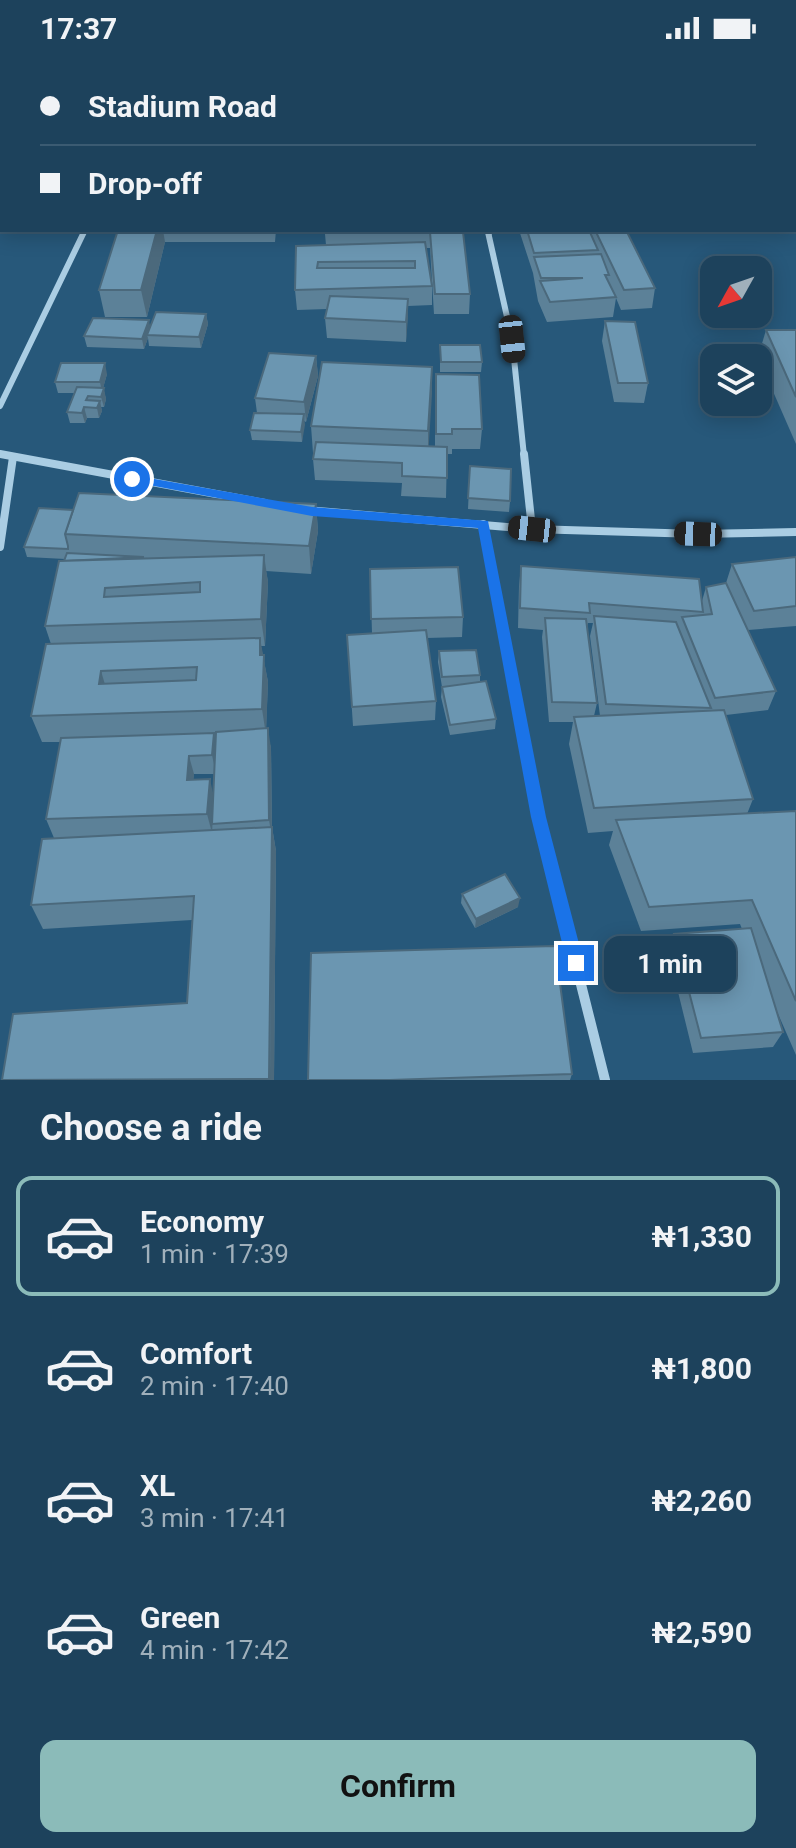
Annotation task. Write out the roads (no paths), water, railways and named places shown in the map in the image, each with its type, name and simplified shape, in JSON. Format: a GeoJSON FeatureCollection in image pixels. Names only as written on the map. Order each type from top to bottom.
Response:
{"type":"FeatureCollection","features":[{"type":"Feature","properties":{"kind":"street"},"geometry":{"type":"LineString","coordinates":[[0,406],[84,232]]}},
{"type":"Feature","properties":{"kind":"street"},"geometry":{"type":"LineString","coordinates":[[488,232],[512,339],[532,529]]}},
{"type":"Feature","properties":{"kind":"street"},"geometry":{"type":"LineString","coordinates":[[0,454],[280,506]]}},
{"type":"Feature","properties":{"kind":"street"},"geometry":{"type":"LineString","coordinates":[[0,547],[13,457]]}},
{"type":"Feature","properties":{"kind":"street"},"geometry":{"type":"LineString","coordinates":[[296,508],[532,529],[698,534],[796,532]]}},
{"type":"Feature","properties":{"kind":"street"},"geometry":{"type":"LineString","coordinates":[[483,524],[539,817],[605,1080]]}}]}
